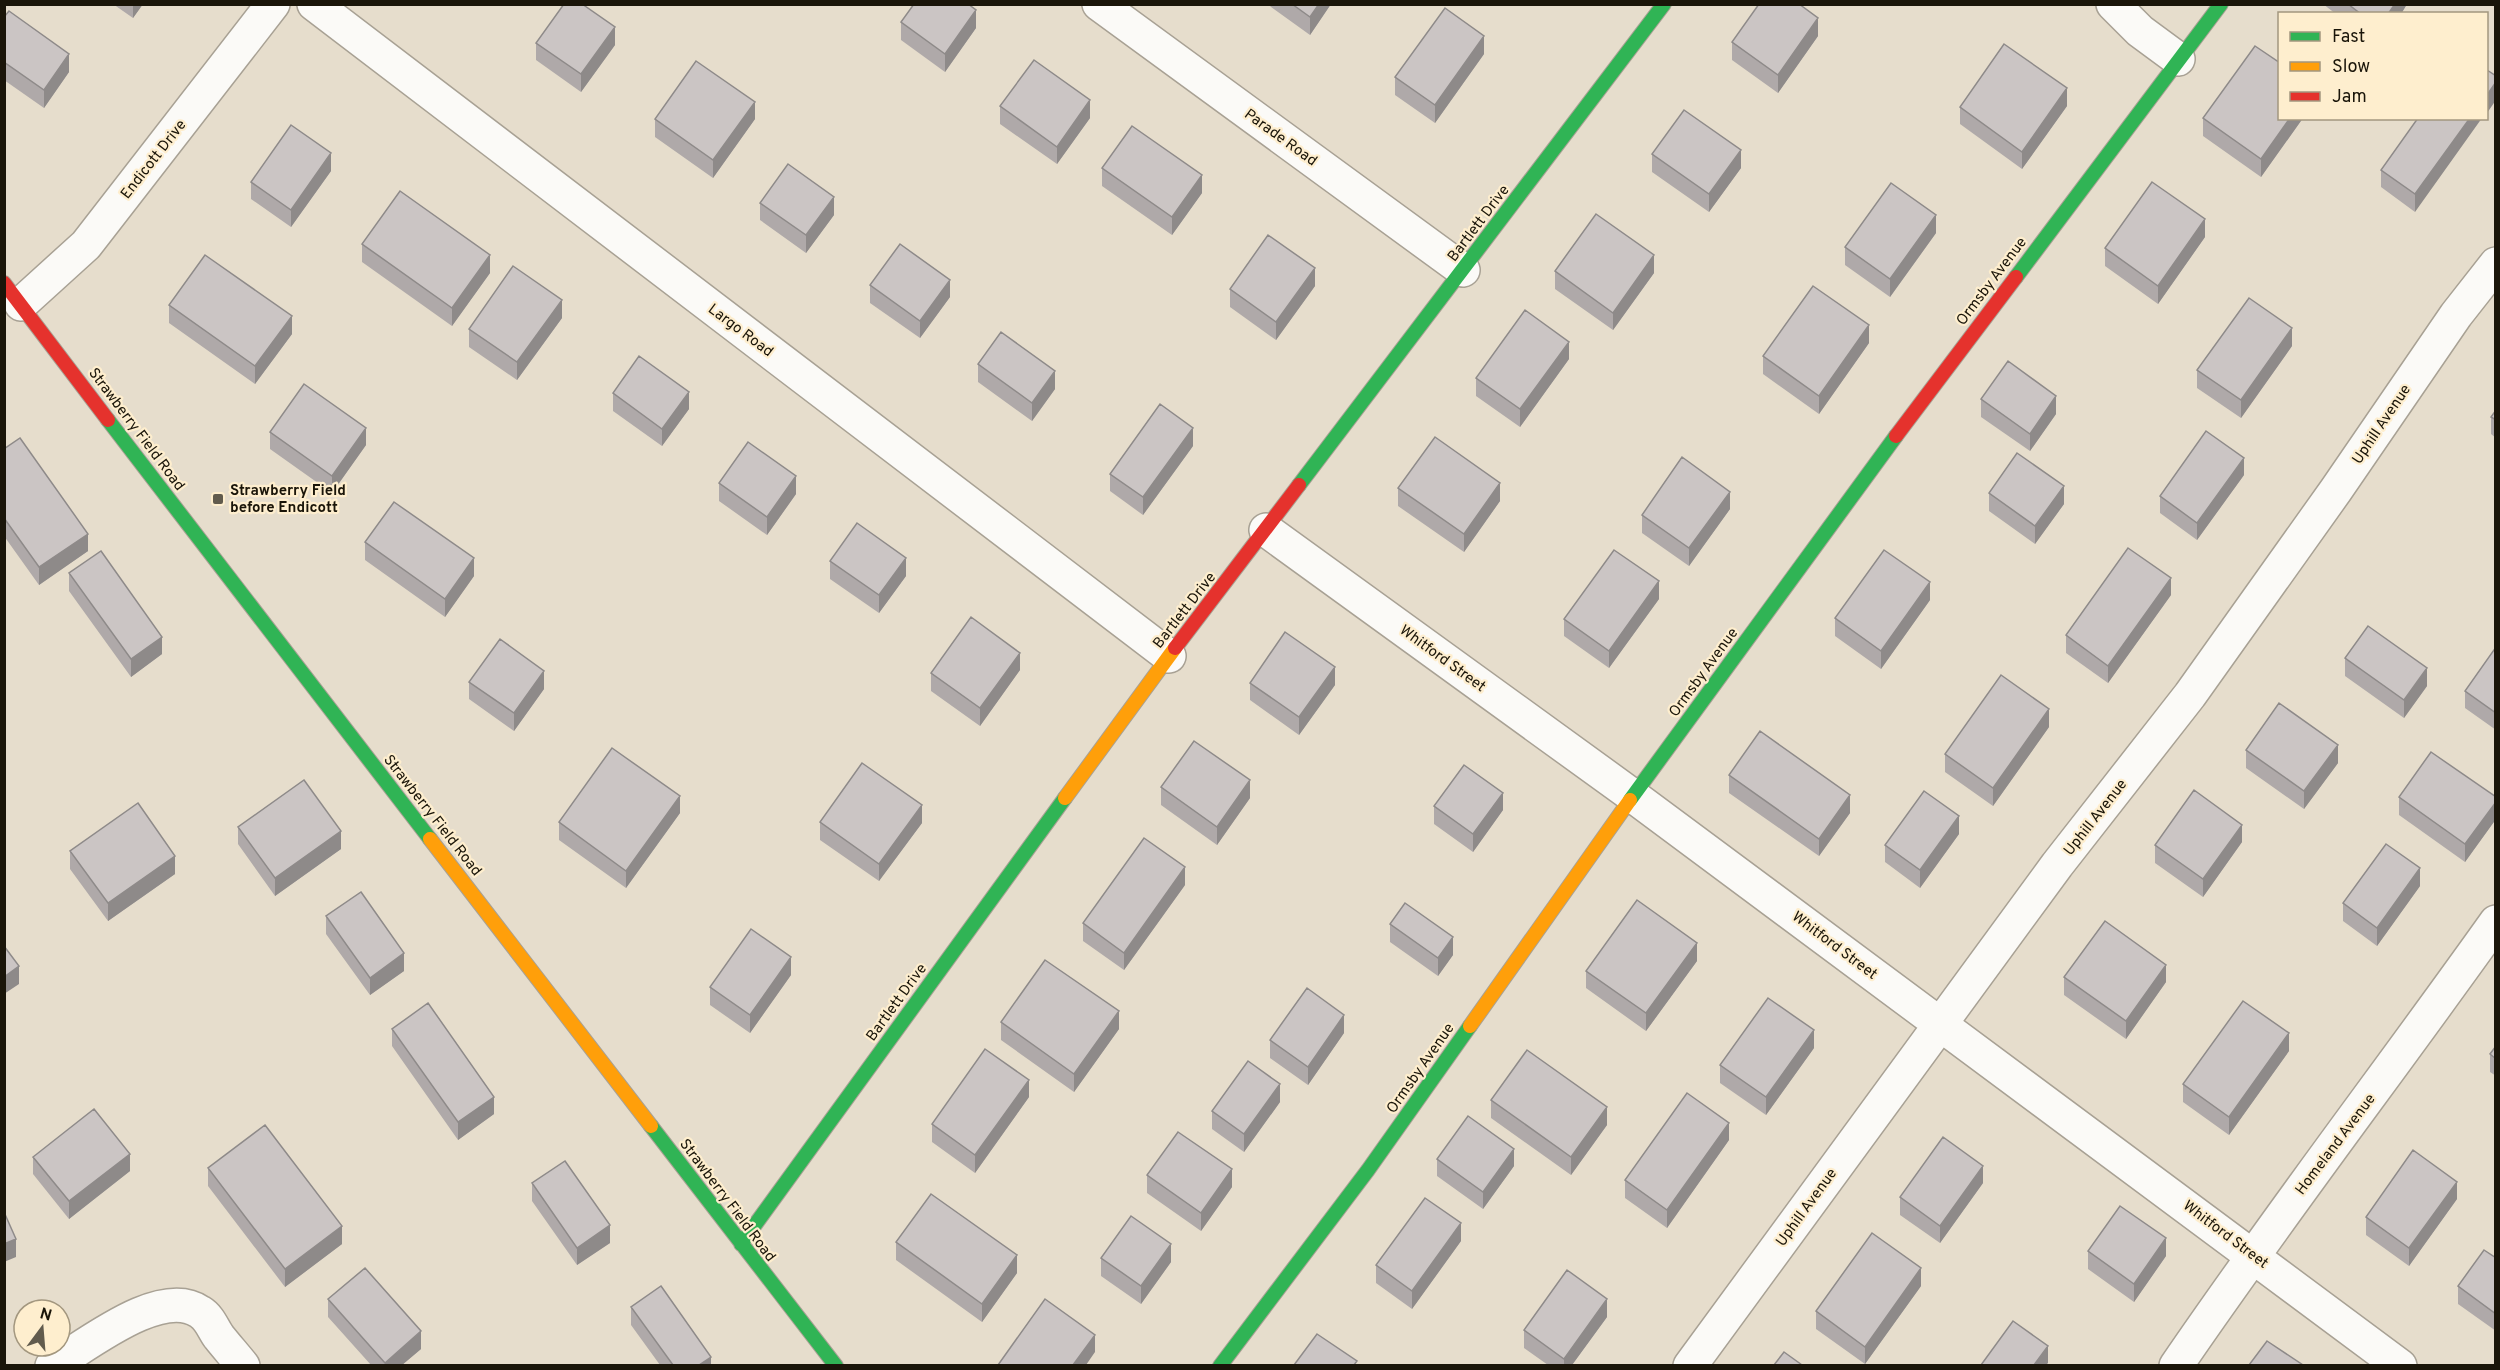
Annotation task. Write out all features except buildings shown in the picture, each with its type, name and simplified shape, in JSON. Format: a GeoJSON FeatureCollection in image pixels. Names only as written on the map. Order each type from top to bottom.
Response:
{"type":"FeatureCollection","features":[{"type":"Feature","properties":{"kind":"street","name":"Endicott Drive"},"geometry":{"type":"LineString","coordinates":[[13,293],[86,245],[273,4]]}},
{"type":"Feature","properties":{"kind":"street","name":"Largo Road"},"geometry":{"type":"LineString","coordinates":[[314,4],[1169,656]]}},
{"type":"Feature","properties":{"kind":"street","name":"Parade Road"},"geometry":{"type":"LineString","coordinates":[[1099,4],[1463,270]]}},
{"type":"Feature","properties":{"kind":"street","name":"Bartlett Drive"},"geometry":{"type":"LineString","coordinates":[[741,1244],[1169,656],[1664,4]]}},
{"type":"Feature","properties":{"kind":"street"},"geometry":{"type":"LineString","coordinates":[[2113,4],[2140,31],[2178,59]]}},
{"type":"Feature","properties":{"kind":"street","name":"Ormsby Avenue"},"geometry":{"type":"LineString","coordinates":[[1220,1365],[1368,1170],[1634,796],[1920,404],[2221,4]]}},
{"type":"Feature","properties":{"kind":"street","name":"Uphill Avenue"},"geometry":{"type":"LineString","coordinates":[[1690,1365],[2057,865],[2190,695],[2336,490],[2456,315],[2496,264]]}},
{"type":"Feature","properties":{"kind":"street","name":"Strawberry Field Road"},"geometry":{"type":"LineString","coordinates":[[13,293],[836,1365]]}},
{"type":"Feature","properties":{"kind":"street","name":"Whitford Street"},"geometry":{"type":"LineString","coordinates":[[1266,531],[1634,796],[2400,1365]]}},
{"type":"Feature","properties":{"kind":"street","name":"Homeland Avenue"},"geometry":{"type":"LineString","coordinates":[[2176,1365],[2252,1254],[2417,1033],[2496,922]]}},
{"type":"Feature","properties":{"kind":"street"},"geometry":{"type":"LineString","coordinates":[[52,1365],[131,1316],[172,1304],[199,1310],[243,1365]]}},
{"type":"Feature","properties":{"kind":"traffic: fast"},"geometry":{"type":"LineString","coordinates":[[1299,485],[1664,4]]}},
{"type":"Feature","properties":{"kind":"traffic: fast"},"geometry":{"type":"LineString","coordinates":[[2016,277],[2221,4]]}},
{"type":"Feature","properties":{"kind":"traffic: fast"},"geometry":{"type":"LineString","coordinates":[[108,420],[430,839]]}},
{"type":"Feature","properties":{"kind":"traffic: fast"},"geometry":{"type":"LineString","coordinates":[[1630,800],[1896,436]]}},
{"type":"Feature","properties":{"kind":"traffic: fast"},"geometry":{"type":"LineString","coordinates":[[741,1244],[1065,798]]}},
{"type":"Feature","properties":{"kind":"traffic: fast"},"geometry":{"type":"LineString","coordinates":[[1220,1366],[1368,1170],[1470,1026]]}},
{"type":"Feature","properties":{"kind":"traffic: fast"},"geometry":{"type":"LineString","coordinates":[[651,1126],[836,1366]]}},
{"type":"Feature","properties":{"kind":"traffic: slow"},"geometry":{"type":"LineString","coordinates":[[1065,798],[1175,648]]}},
{"type":"Feature","properties":{"kind":"traffic: slow"},"geometry":{"type":"LineString","coordinates":[[1470,1026],[1630,800]]}},
{"type":"Feature","properties":{"kind":"traffic: slow"},"geometry":{"type":"LineString","coordinates":[[430,839],[651,1126]]}},
{"type":"Feature","properties":{"kind":"traffic: jam"},"geometry":{"type":"LineString","coordinates":[[1896,436],[2016,277]]}},
{"type":"Feature","properties":{"kind":"traffic: jam"},"geometry":{"type":"LineString","coordinates":[[4,283],[108,420]]}},
{"type":"Feature","properties":{"kind":"traffic: jam"},"geometry":{"type":"LineString","coordinates":[[1175,648],[1299,485]]}},
{"type":"Feature","properties":{"kind":"place","name":"Strawberry Field before Endicott"},"geometry":{"type":"Point","coordinates":[218,499]}}]}
